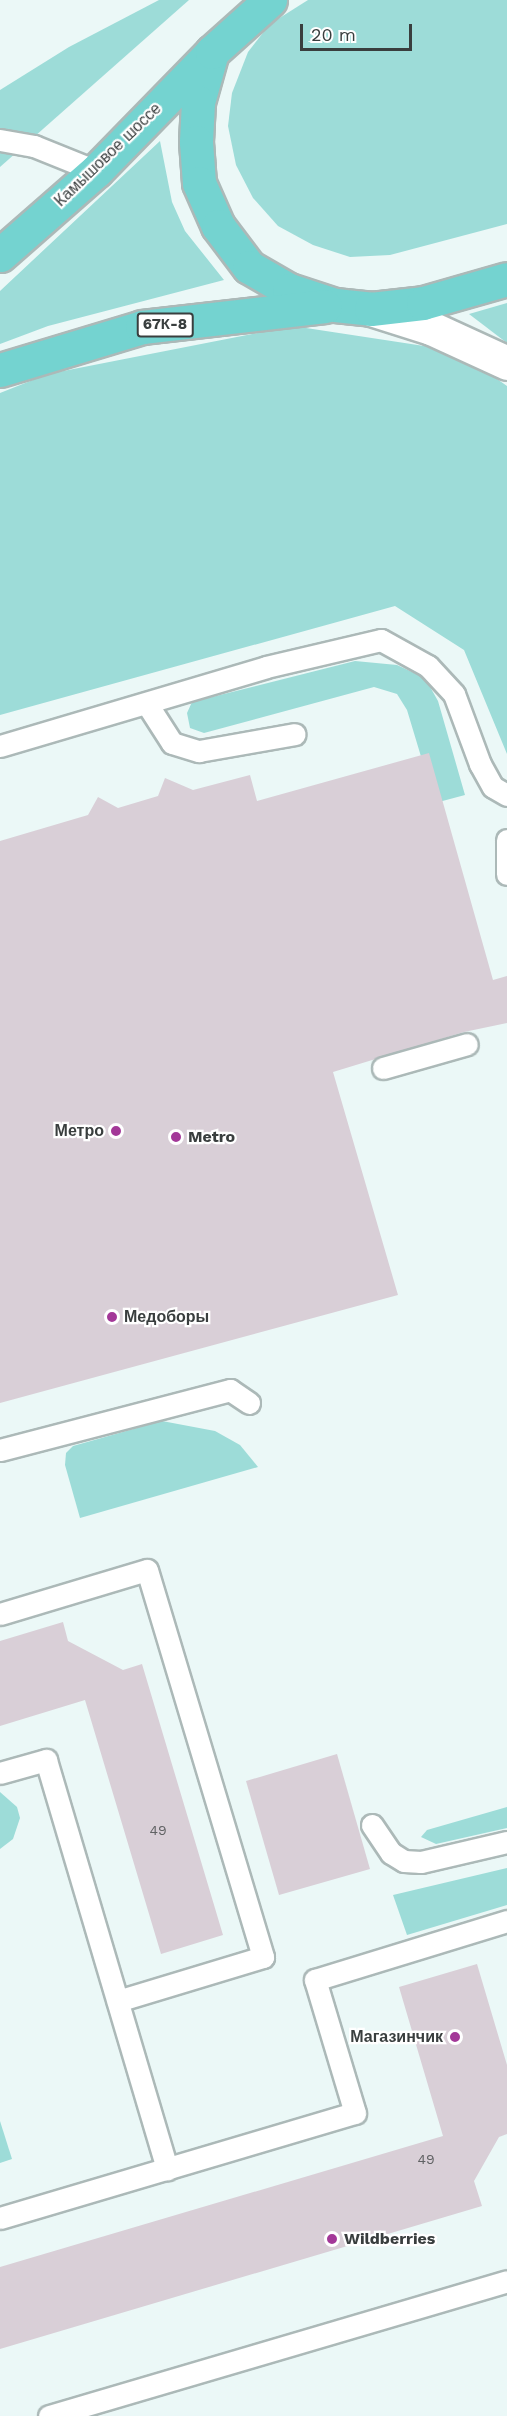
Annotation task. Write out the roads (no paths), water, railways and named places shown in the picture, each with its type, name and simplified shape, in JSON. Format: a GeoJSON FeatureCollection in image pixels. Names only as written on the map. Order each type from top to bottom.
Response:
{"type":"FeatureCollection","features":[{"type":"Feature","properties":{"kind":"main road","name":"Камышовое шоссе"},"geometry":{"type":"LineString","coordinates":[[0,255],[96,171],[212,52],[270,0]]}},
{"type":"Feature","properties":{"kind":"main road"},"geometry":{"type":"LineString","coordinates":[[212,52],[198,102],[196,142],[199,183],[218,226],[249,267],[289,290],[335,305]]}},
{"type":"Feature","properties":{"kind":"main road","name":"67К-8"},"geometry":{"type":"LineString","coordinates":[[0,370],[142,327],[335,305],[371,309],[423,303],[507,279]]}},
{"type":"Feature","properties":{"kind":"main road"},"geometry":{"type":"LineString","coordinates":[[371,309],[431,328],[507,363]]}},
{"type":"Feature","properties":{"kind":"lane"},"geometry":{"type":"LineString","coordinates":[[0,140],[34,146],[96,171]]}},
{"type":"Feature","properties":{"kind":"lane"},"geometry":{"type":"LineString","coordinates":[[0,746],[266,667],[381,640],[428,666],[454,694],[480,764],[493,787],[507,795]]}},
{"type":"Feature","properties":{"kind":"lane"},"geometry":{"type":"LineString","coordinates":[[147,704],[172,743],[199,751],[296,734]]}},
{"type":"Feature","properties":{"kind":"lane"},"geometry":{"type":"LineString","coordinates":[[507,840],[507,874]]}},
{"type":"Feature","properties":{"kind":"lane"},"geometry":{"type":"LineString","coordinates":[[382,1068],[467,1044]]}},
{"type":"Feature","properties":{"kind":"lane"},"geometry":{"type":"LineString","coordinates":[[0,1450],[230,1390],[249,1403]]}},
{"type":"Feature","properties":{"kind":"lane"},"geometry":{"type":"LineString","coordinates":[[0,1614],[147,1570],[154,1593],[263,1957],[117,2001]]}},
{"type":"Feature","properties":{"kind":"lane"},"geometry":{"type":"LineString","coordinates":[[0,1773],[46,1760],[167,2169]]}},
{"type":"Feature","properties":{"kind":"lane"},"geometry":{"type":"LineString","coordinates":[[372,1825],[391,1853],[404,1860],[421,1862],[507,1842]]}},
{"type":"Feature","properties":{"kind":"lane"},"geometry":{"type":"LineString","coordinates":[[0,2218],[355,2114],[315,1980],[507,1921]]}},
{"type":"Feature","properties":{"kind":"lane"},"geometry":{"type":"LineString","coordinates":[[49,2416],[507,2281]]}},
{"type":"Feature","properties":{"kind":"place","name":"Метро"},"geometry":{"type":"Point","coordinates":[116,1131]}},
{"type":"Feature","properties":{"kind":"place","name":"Metro"},"geometry":{"type":"Point","coordinates":[176,1137]}},
{"type":"Feature","properties":{"kind":"place","name":"Медоборы"},"geometry":{"type":"Point","coordinates":[112,1317]}},
{"type":"Feature","properties":{"kind":"place","name":"Магазинчик"},"geometry":{"type":"Point","coordinates":[455,2037]}},
{"type":"Feature","properties":{"kind":"place","name":"Wildberries"},"geometry":{"type":"Point","coordinates":[332,2239]}}]}
